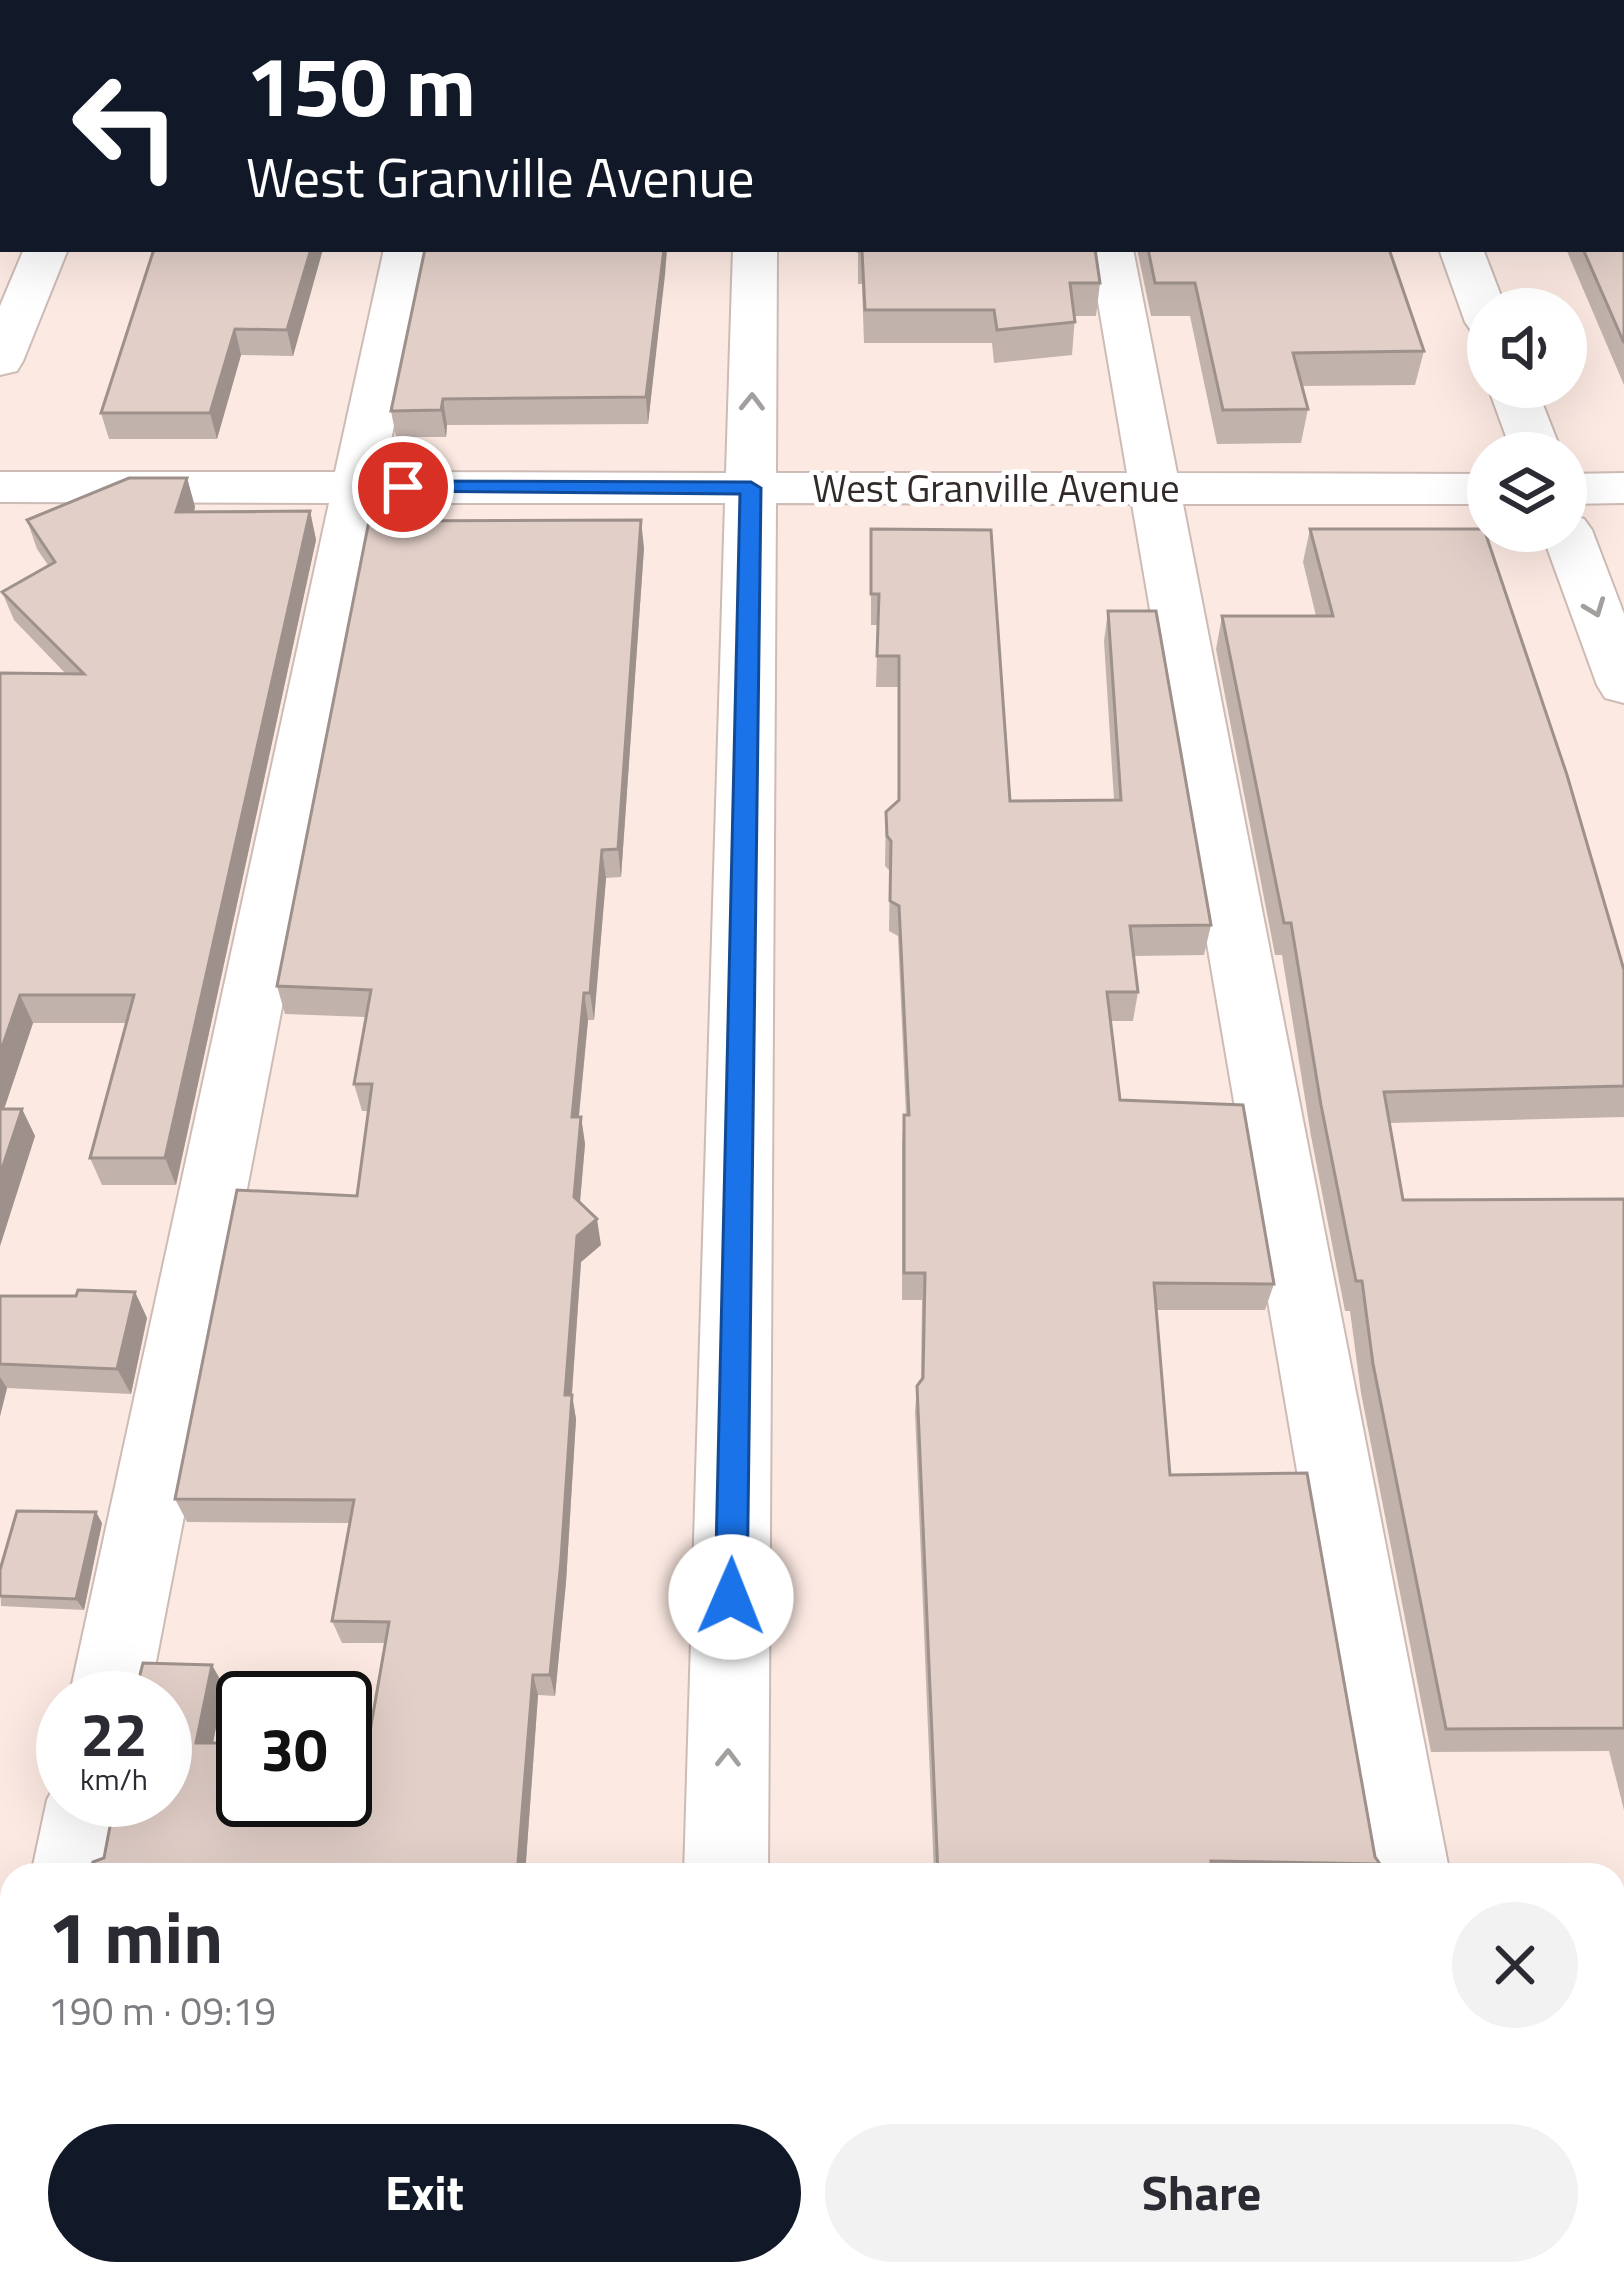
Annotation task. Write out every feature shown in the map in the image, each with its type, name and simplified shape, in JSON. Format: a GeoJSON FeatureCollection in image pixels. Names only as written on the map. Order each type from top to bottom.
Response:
{"type":"FeatureCollection","features":[{"type":"Feature","properties":{"kind":"street"},"geometry":{"type":"LineString","coordinates":[[0,361],[45,252]]}},
{"type":"Feature","properties":{"kind":"street"},"geometry":{"type":"LineString","coordinates":[[115,1671],[405,252]]}},
{"type":"Feature","properties":{"kind":"street"},"geometry":{"type":"LineString","coordinates":[[726,1863],[755,252]]}},
{"type":"Feature","properties":{"kind":"street"},"geometry":{"type":"LineString","coordinates":[[1112,252],[1406,1863]]}},
{"type":"Feature","properties":{"kind":"street"},"geometry":{"type":"LineString","coordinates":[[1462,252],[1475,288]]}},
{"type":"Feature","properties":{"kind":"street","name":"West Granville Avenue"},"geometry":{"type":"LineString","coordinates":[[0,487],[1467,489]]}},
{"type":"Feature","properties":{"kind":"street"},"geometry":{"type":"LineString","coordinates":[[1587,489],[1624,488]]}},
{"type":"Feature","properties":{"kind":"street"},"geometry":{"type":"LineString","coordinates":[[1574,552],[1624,685]]}},
{"type":"Feature","properties":{"kind":"street"},"geometry":{"type":"LineString","coordinates":[[75,1863],[83,1827]]}},
{"type":"Feature","properties":{"kind":"building"},"geometry":{"type":"Polygon","coordinates":[[[153,252],[310,252],[287,330],[235,329],[210,413],[101,413],[153,252]]]}},
{"type":"Feature","properties":{"kind":"building"},"geometry":{"type":"Polygon","coordinates":[[[424,252],[664,252],[646,397],[443,399],[441,410],[391,411],[424,252]]]}},
{"type":"Feature","properties":{"kind":"building"},"geometry":{"type":"Polygon","coordinates":[[[862,252],[1095,252],[1100,283],[1070,283],[1075,322],[997,330],[994,310],[865,310],[862,252]]]}},
{"type":"Feature","properties":{"kind":"building"},"geometry":{"type":"Polygon","coordinates":[[[1149,252],[1390,252],[1424,351],[1293,353],[1308,409],[1223,410],[1195,283],[1155,283],[1149,252]]]}},
{"type":"Feature","properties":{"kind":"building"},"geometry":{"type":"Polygon","coordinates":[[[1584,252],[1624,252],[1624,343],[1584,252]]]}},
{"type":"Feature","properties":{"kind":"building"},"geometry":{"type":"Polygon","coordinates":[[[129,478],[187,478],[176,512],[310,511],[165,1158],[90,1158],[134,995],[20,995],[0,1053],[0,673],[84,674],[2,592],[55,562],[27,520],[129,478]]]}},
{"type":"Feature","properties":{"kind":"building"},"geometry":{"type":"Polygon","coordinates":[[[641,520],[618,849],[602,850],[590,993],[584,993],[572,1117],[581,1117],[574,1197],[597,1219],[577,1236],[565,1395],[572,1395],[561,1560],[550,1675],[533,1675],[518,1863],[93,1863],[104,1858],[110,1827],[192,1827],[192,1671],[141,1671],[143,1663],[212,1665],[196,1743],[216,1743],[216,1827],[372,1827],[372,1720],[389,1622],[332,1621],[354,1500],[175,1499],[237,1190],[357,1196],[372,1084],[354,1084],[371,990],[277,986],[369,521],[641,520]]]}},
{"type":"Feature","properties":{"kind":"building"},"geometry":{"type":"Polygon","coordinates":[[[871,529],[991,530],[1010,801],[1121,800],[1108,611],[1156,611],[1211,925],[1130,926],[1138,992],[1107,992],[1120,1100],[1243,1105],[1274,1284],[1154,1283],[1170,1475],[1307,1473],[1379,1863],[937,1863],[917,1386],[923,1378],[925,1273],[904,1273],[904,1115],[909,1115],[899,906],[890,901],[891,841],[886,812],[899,800],[899,656],[877,656],[879,594],[871,594],[871,529]]]}},
{"type":"Feature","properties":{"kind":"building"},"geometry":{"type":"Polygon","coordinates":[[[1310,529],[1467,529],[1467,552],[1492,552],[1567,775],[1624,970],[1624,1086],[1384,1092],[1403,1200],[1624,1199],[1624,1728],[1446,1729],[1373,1364],[1362,1281],[1356,1281],[1321,1105],[1291,923],[1284,923],[1222,616],[1333,616],[1310,529]]]}},
{"type":"Feature","properties":{"kind":"building"},"geometry":{"type":"Polygon","coordinates":[[[0,1109],[22,1109],[0,1175],[0,1109]]]}},
{"type":"Feature","properties":{"kind":"building"},"geometry":{"type":"Polygon","coordinates":[[[78,1290],[135,1292],[117,1369],[0,1364],[0,1296],[76,1296],[78,1290]]]}},
{"type":"Feature","properties":{"kind":"building"},"geometry":{"type":"Polygon","coordinates":[[[17,1511],[96,1512],[76,1599],[0,1596],[0,1570],[17,1511]]]}},
{"type":"Feature","properties":{"kind":"route"},"geometry":{"type":"LineString","coordinates":[[403,487],[751,488],[731,1597]]}}]}
